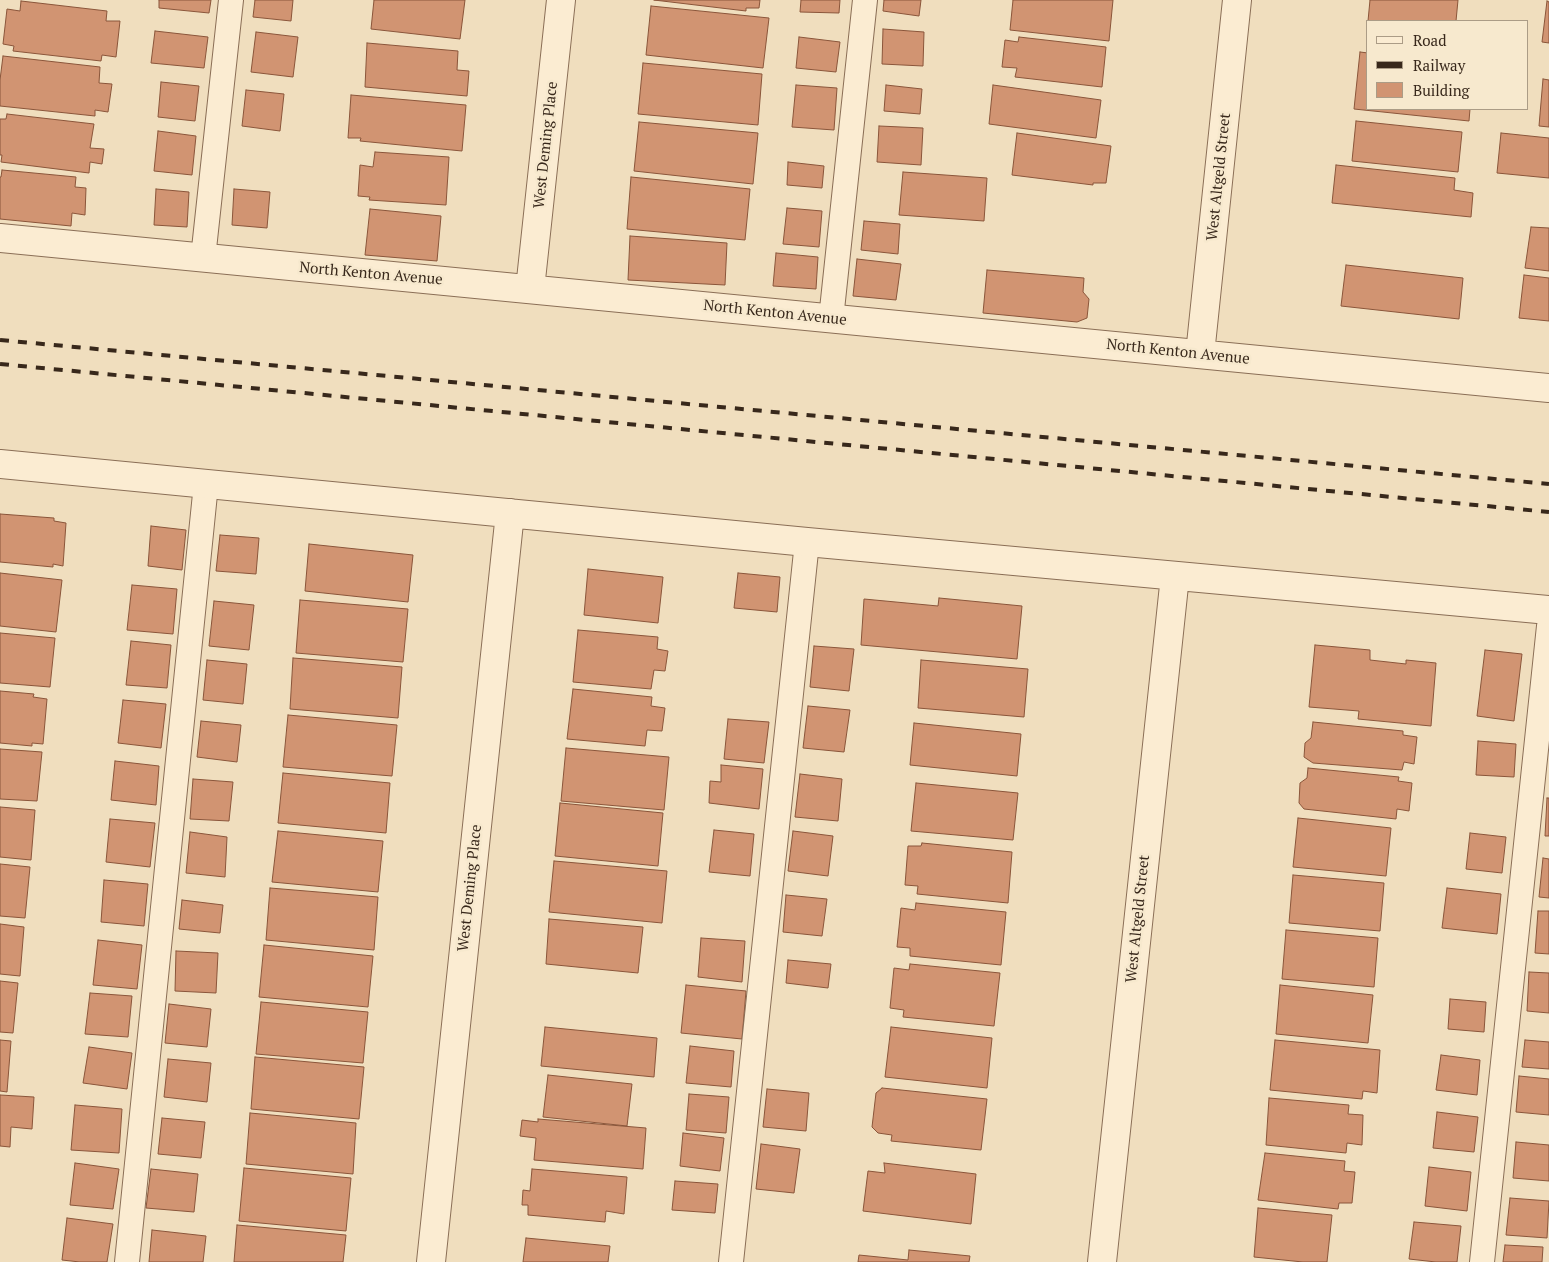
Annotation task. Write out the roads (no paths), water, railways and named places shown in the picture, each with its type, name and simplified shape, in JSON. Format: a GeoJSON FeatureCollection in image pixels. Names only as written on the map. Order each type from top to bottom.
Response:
{"type":"FeatureCollection","features":[{"type":"Feature","properties":{"kind":"street","name":"West Deming Place"},"geometry":{"type":"LineString","coordinates":[[530,289],[561,0]]}},
{"type":"Feature","properties":{"kind":"street","name":"West Altgeld Street"},"geometry":{"type":"LineString","coordinates":[[1200,354],[1237,0]]}},
{"type":"Feature","properties":{"kind":"street","name":"North Kenton Avenue"},"geometry":{"type":"LineString","coordinates":[[0,238],[1549,388]]}},
{"type":"Feature","properties":{"kind":"street"},"geometry":{"type":"LineString","coordinates":[[0,464],[806,542],[1549,610]]}},
{"type":"Feature","properties":{"kind":"street","name":"West Deming Place"},"geometry":{"type":"LineString","coordinates":[[431,1262],[510,514]]}},
{"type":"Feature","properties":{"kind":"street","name":"West Altgeld Street"},"geometry":{"type":"LineString","coordinates":[[1102,1262],[1175,576]]}},
{"type":"Feature","properties":{"kind":"lane"},"geometry":{"type":"LineString","coordinates":[[203,258],[231,0]]}},
{"type":"Feature","properties":{"kind":"lane"},"geometry":{"type":"LineString","coordinates":[[831,318],[865,0]]}},
{"type":"Feature","properties":{"kind":"lane"},"geometry":{"type":"LineString","coordinates":[[127,1262],[206,484]]}},
{"type":"Feature","properties":{"kind":"lane"},"geometry":{"type":"LineString","coordinates":[[731,1262],[806,542]]}},
{"type":"Feature","properties":{"kind":"lane"},"geometry":{"type":"LineString","coordinates":[[1482,1262],[1549,626]]}},
{"type":"Feature","properties":{"kind":"railway"},"geometry":{"type":"LineString","coordinates":[[0,340],[1549,484]]}},
{"type":"Feature","properties":{"kind":"railway"},"geometry":{"type":"LineString","coordinates":[[0,364],[1549,512]]}}]}
